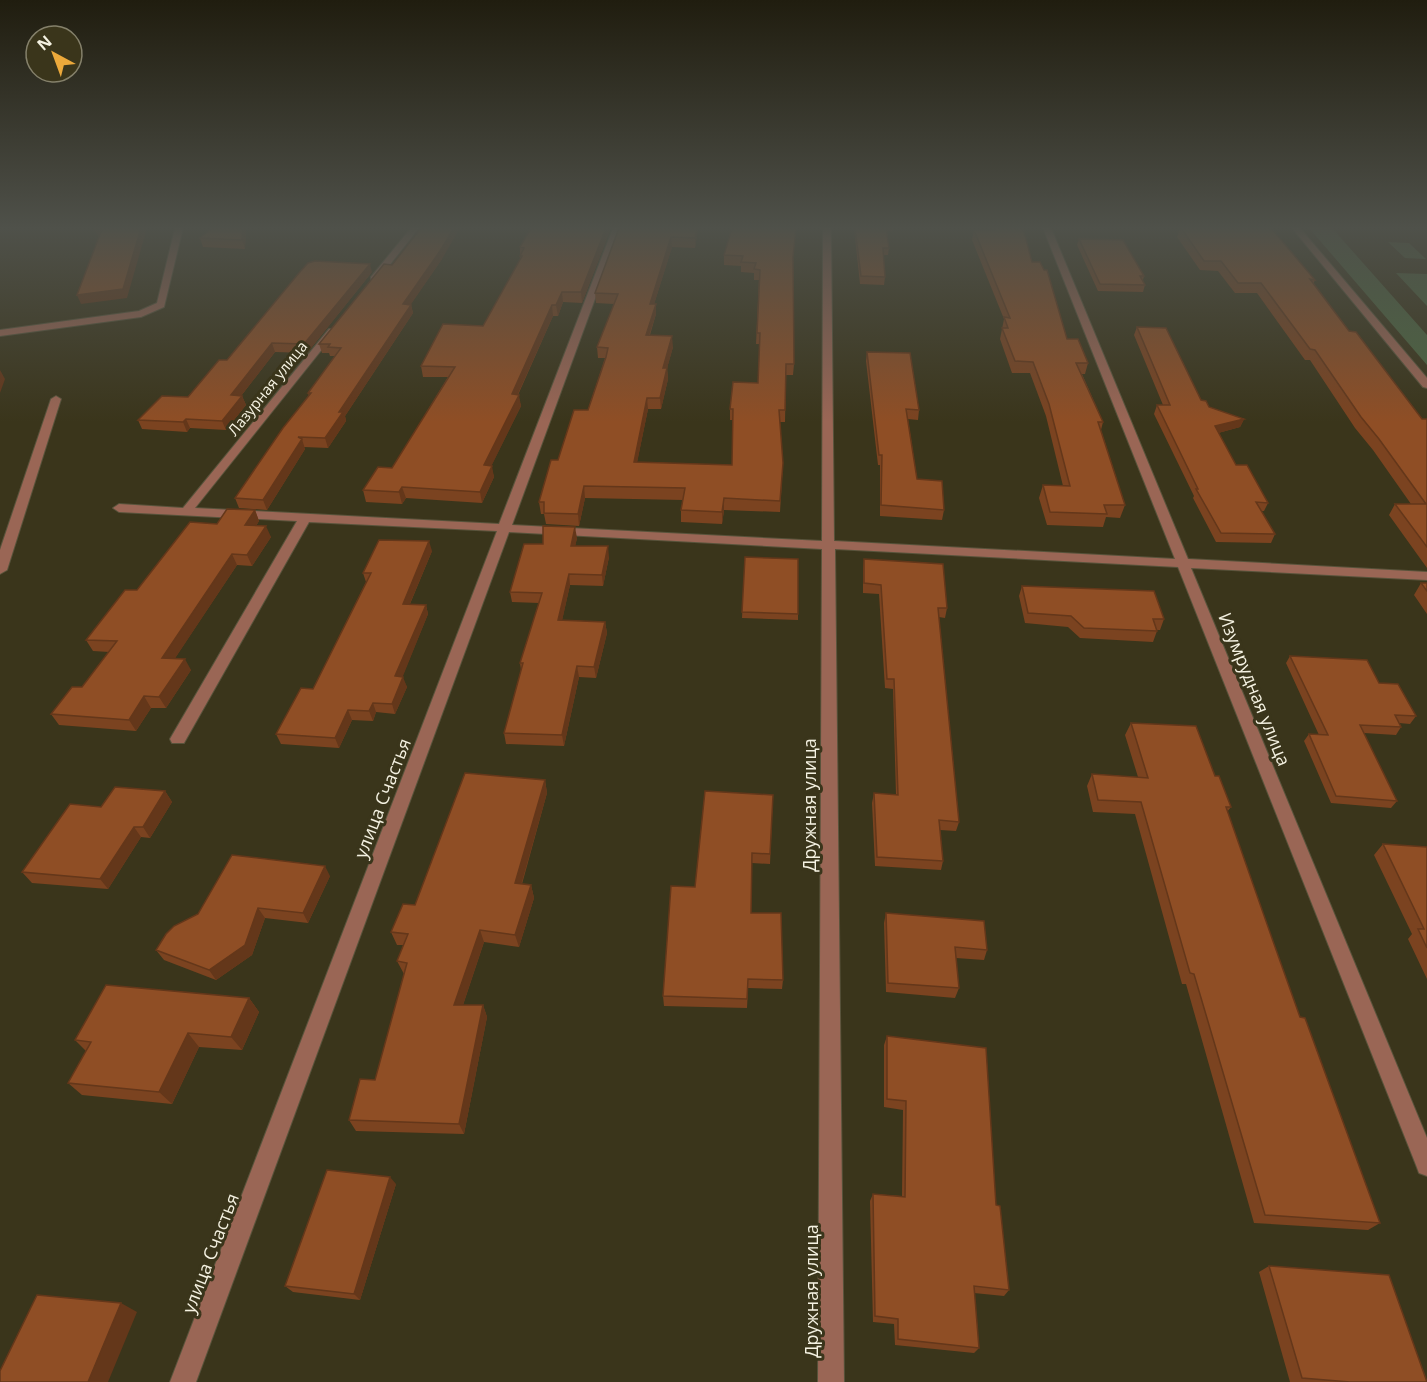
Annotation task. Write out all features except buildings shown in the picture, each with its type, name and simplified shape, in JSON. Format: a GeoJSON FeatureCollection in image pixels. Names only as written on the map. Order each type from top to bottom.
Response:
{"type":"FeatureCollection","features":[{"type":"Feature","properties":{"kind":"street"},"geometry":{"type":"LineString","coordinates":[[0,333],[141,314],[161,305],[164,292]]}},
{"type":"Feature","properties":{"kind":"street","name":"улица Счастья"},"geometry":{"type":"LineString","coordinates":[[183,1382],[593,292]]}},
{"type":"Feature","properties":{"kind":"street","name":"Дружная улица"},"geometry":{"type":"LineString","coordinates":[[827,292],[831,1382]]}},
{"type":"Feature","properties":{"kind":"street","name":"Изумрудная улица"},"geometry":{"type":"LineString","coordinates":[[1073,292],[1427,1165]]}},
{"type":"Feature","properties":{"kind":"street"},"geometry":{"type":"LineString","coordinates":[[1350,292],[1427,385]]}},
{"type":"Feature","properties":{"kind":"street","name":"Лазурная улица"},"geometry":{"type":"LineString","coordinates":[[187,510],[341,319]]}},
{"type":"Feature","properties":{"kind":"street"},"geometry":{"type":"LineString","coordinates":[[0,570],[56,399]]}},
{"type":"Feature","properties":{"kind":"street"},"geometry":{"type":"LineString","coordinates":[[119,508],[1427,576]]}},
{"type":"Feature","properties":{"kind":"street"},"geometry":{"type":"LineString","coordinates":[[178,739],[306,516]]}},
{"type":"Feature","properties":{"kind":"green space"},"geometry":{"type":"Polygon","coordinates":[[[1365,292],[1389,292],[1427,335],[1427,365],[1365,292]]]}},
{"type":"Feature","properties":{"kind":"green space"},"geometry":{"type":"Polygon","coordinates":[[[1414,292],[1427,292],[1427,306],[1414,292]]]}}]}
